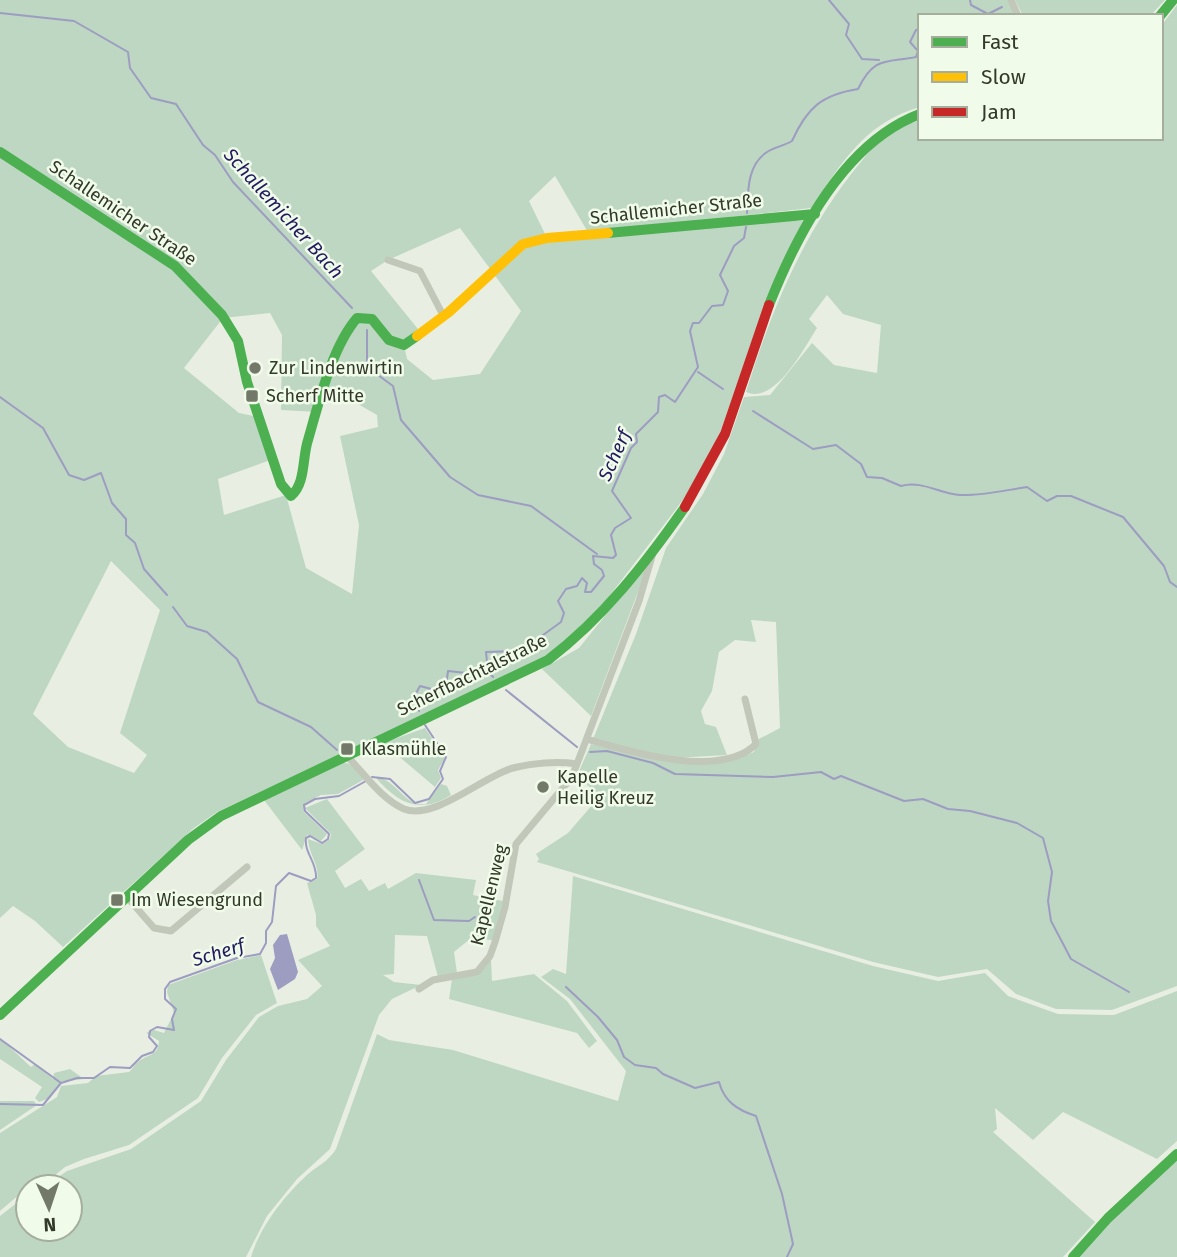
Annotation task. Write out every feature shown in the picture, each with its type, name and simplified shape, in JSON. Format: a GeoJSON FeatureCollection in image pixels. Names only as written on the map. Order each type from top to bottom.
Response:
{"type":"FeatureCollection","features":[{"type":"Feature","properties":{"kind":"main road"},"geometry":{"type":"LineString","coordinates":[[1162,14],[1173,0]]}},
{"type":"Feature","properties":{"kind":"main road","name":"Scherfbachtalstraße"},"geometry":{"type":"LineString","coordinates":[[0,1015],[188,840],[221,816],[562,651],[591,626],[652,549],[717,451],[769,303],[814,214],[849,164],[877,133],[918,115]]}},
{"type":"Feature","properties":{"kind":"main road","name":"Schallemicher Straße"},"geometry":{"type":"LineString","coordinates":[[0,152],[175,266],[222,315],[238,341],[247,382],[277,473],[289,496],[295,495],[299,489],[307,442],[347,326],[357,318],[372,319],[388,340],[404,345],[444,317],[523,244],[547,238],[814,214]]}},
{"type":"Feature","properties":{"kind":"main road"},"geometry":{"type":"LineString","coordinates":[[1073,1257],[1108,1218],[1177,1154]]}},
{"type":"Feature","properties":{"kind":"street"},"geometry":{"type":"LineString","coordinates":[[388,260],[420,271],[444,317]]}},
{"type":"Feature","properties":{"kind":"street","name":"Kapellenweg"},"geometry":{"type":"LineString","coordinates":[[419,989],[433,980],[477,972],[484,967],[505,907],[516,844],[564,789],[577,764],[651,567],[652,549]]}},
{"type":"Feature","properties":{"kind":"street"},"geometry":{"type":"LineString","coordinates":[[587,739],[672,761],[699,761],[743,754],[756,744],[745,699]]}},
{"type":"Feature","properties":{"kind":"street"},"geometry":{"type":"LineString","coordinates":[[345,754],[391,801],[418,811],[438,806],[512,769],[577,764]]}},
{"type":"Feature","properties":{"kind":"street"},"geometry":{"type":"LineString","coordinates":[[127,897],[154,928],[171,931],[247,867]]}},
{"type":"Feature","properties":{"kind":"green space"},"geometry":{"type":"Polygon","coordinates":[[[0,0],[1009,0],[1015,14],[918,14],[918,108],[884,123],[869,134],[844,160],[811,208],[730,217],[805,221],[768,295],[720,433],[686,496],[604,603],[572,640],[526,668],[217,812],[194,828],[63,947],[35,921],[13,906],[0,918],[0,0]],[[555,176],[529,201],[547,238],[589,234],[555,176]],[[460,228],[388,260],[371,271],[422,334],[404,345],[407,359],[433,380],[480,374],[521,311],[460,228]],[[270,313],[223,318],[184,368],[239,413],[258,417],[273,459],[218,479],[224,515],[286,495],[306,568],[352,594],[359,525],[340,436],[378,427],[377,415],[325,385],[317,412],[281,410],[282,335],[270,313]],[[111,561],[33,714],[68,747],[134,773],[147,755],[120,733],[160,610],[111,561]]]}},
{"type":"Feature","properties":{"kind":"green space"},"geometry":{"type":"Polygon","coordinates":[[[1015,0],[1165,0],[1152,14],[1022,14],[1015,0]]]}},
{"type":"Feature","properties":{"kind":"green space"},"geometry":{"type":"Polygon","coordinates":[[[1177,5],[1177,986],[1112,1010],[1056,1009],[1016,994],[987,969],[938,977],[873,962],[537,862],[539,859],[536,854],[568,833],[600,796],[577,776],[591,744],[672,762],[744,756],[754,752],[757,740],[780,728],[776,622],[751,620],[756,642],[735,640],[719,652],[712,691],[701,711],[705,724],[716,727],[727,755],[673,758],[593,739],[636,634],[666,548],[703,494],[724,454],[744,397],[770,395],[812,343],[834,365],[877,373],[881,325],[843,314],[827,295],[809,319],[817,328],[778,383],[757,394],[746,392],[767,330],[792,272],[806,243],[840,189],[883,137],[899,126],[918,121],[918,140],[1163,140],[1163,23],[1177,5]]]}},
{"type":"Feature","properties":{"kind":"green space"},"geometry":{"type":"Polygon","coordinates":[[[647,568],[591,716],[542,669],[579,648],[643,569],[647,568]]]}},
{"type":"Feature","properties":{"kind":"green space"},"geometry":{"type":"Polygon","coordinates":[[[425,728],[445,758],[438,770],[441,778],[435,787],[383,743],[425,728]]]}},
{"type":"Feature","properties":{"kind":"green space"},"geometry":{"type":"Polygon","coordinates":[[[342,762],[350,764],[365,779],[338,794],[321,795],[305,803],[304,812],[327,834],[321,841],[307,835],[302,850],[264,800],[342,762]]]}},
{"type":"Feature","properties":{"kind":"green space"},"geometry":{"type":"Polygon","coordinates":[[[375,777],[389,782],[418,804],[426,804],[441,784],[447,786],[451,795],[429,804],[419,805],[410,803],[392,794],[375,777]]]}},
{"type":"Feature","properties":{"kind":"green space"},"geometry":{"type":"Polygon","coordinates":[[[327,799],[365,849],[335,871],[345,888],[361,879],[369,891],[385,883],[388,889],[416,873],[476,880],[473,895],[503,901],[493,940],[470,939],[454,952],[457,973],[438,977],[427,936],[395,935],[394,974],[383,975],[394,982],[421,985],[392,999],[379,1015],[330,1149],[297,1179],[267,1216],[246,1257],[0,1257],[0,1216],[14,1205],[14,1243],[84,1243],[84,1173],[64,1173],[131,1149],[201,1101],[226,1060],[259,1017],[278,1006],[307,999],[322,986],[298,960],[330,946],[316,926],[316,915],[307,883],[317,879],[308,839],[322,844],[330,839],[331,834],[305,808],[327,799]]]}},
{"type":"Feature","properties":{"kind":"green space"},"geometry":{"type":"Polygon","coordinates":[[[573,876],[873,966],[938,981],[985,973],[1008,996],[1058,1014],[1114,1015],[1177,991],[1177,1141],[1157,1159],[1063,1112],[1033,1140],[995,1108],[997,1129],[993,1132],[1095,1222],[1063,1257],[251,1257],[260,1234],[282,1202],[298,1183],[336,1149],[377,1034],[389,1040],[453,1050],[618,1101],[626,1071],[570,999],[541,977],[553,969],[566,974],[573,876]]]}},
{"type":"Feature","properties":{"kind":"green space"},"geometry":{"type":"Polygon","coordinates":[[[261,955],[277,1003],[256,1015],[222,1058],[198,1098],[129,1145],[84,1159],[58,1173],[14,1173],[14,1199],[0,1211],[0,1133],[57,1097],[61,1086],[88,1083],[96,1076],[129,1072],[141,1059],[157,1050],[159,1041],[146,1033],[154,1030],[164,1033],[174,1013],[167,992],[168,985],[237,960],[261,955]]]}},
{"type":"Feature","properties":{"kind":"green space"},"geometry":{"type":"Polygon","coordinates":[[[491,959],[492,981],[534,974],[567,1001],[597,1041],[589,1048],[577,1033],[449,999],[452,979],[478,975],[491,959]]]}},
{"type":"Feature","properties":{"kind":"green space"},"geometry":{"type":"Polygon","coordinates":[[[0,1038],[31,1067],[35,1064],[53,1079],[54,1073],[70,1069],[84,1079],[61,1082],[50,1098],[39,1102],[35,1098],[42,1087],[0,1059],[0,1038]]]}},
{"type":"Feature","properties":{"kind":"green space"},"geometry":{"type":"Polygon","coordinates":[[[0,1101],[34,1101],[37,1105],[0,1130],[0,1101]]]}},
{"type":"Feature","properties":{"kind":"green space"},"geometry":{"type":"Polygon","coordinates":[[[1177,1159],[1177,1257],[1079,1257],[1098,1233],[1177,1159]]]}},
{"type":"Feature","properties":{"kind":"water"},"geometry":{"type":"Polygon","coordinates":[[[287,934],[298,972],[295,979],[278,990],[270,969],[275,958],[273,945],[280,935],[287,934]]]}},
{"type":"Feature","properties":{"kind":"waterway"},"geometry":{"type":"LineString","coordinates":[[829,0],[849,24],[846,35],[862,59],[879,60]]}},
{"type":"Feature","properties":{"kind":"waterway"},"geometry":{"type":"LineString","coordinates":[[970,0],[971,5],[988,14]]}},
{"type":"Feature","properties":{"kind":"waterway","name":"Scherf"},"geometry":{"type":"LineString","coordinates":[[988,14],[1002,7]]}},
{"type":"Feature","properties":{"kind":"waterway","name":"Schallemicher Bach"},"geometry":{"type":"LineString","coordinates":[[0,13],[74,21],[128,52],[130,68],[151,98],[176,104],[203,145],[215,155],[233,182],[352,308]]}},
{"type":"Feature","properties":{"kind":"waterway","name":"Scherf"},"geometry":{"type":"LineString","coordinates":[[918,30],[910,42],[918,51]]}},
{"type":"Feature","properties":{"kind":"waterway","name":"Scherf"},"geometry":{"type":"LineString","coordinates":[[747,213],[750,179],[760,157],[792,141],[803,120],[825,99],[858,89],[875,66],[916,57],[918,51]]}},
{"type":"Feature","properties":{"kind":"waterway","name":"Scherf"},"geometry":{"type":"LineString","coordinates":[[419,711],[415,695],[420,686],[439,691],[446,686],[448,671],[485,675],[488,671],[486,652],[521,651],[561,622],[564,613],[558,601],[566,589],[577,586],[582,578],[587,583],[585,592],[591,592],[604,576],[602,570],[594,564],[593,556],[613,558],[616,555],[611,535],[615,528],[631,518],[612,491],[631,448],[637,442],[636,434],[658,412],[659,397],[665,395],[675,402],[698,367],[690,331],[693,323],[699,323],[712,306],[723,305],[728,291],[720,275],[734,246],[744,238],[746,227]]}},
{"type":"Feature","properties":{"kind":"waterway","name":"Schallemicher Bach"},"geometry":{"type":"LineString","coordinates":[[367,330],[367,367],[393,386],[401,420],[450,477],[478,495],[531,506],[597,554]]}},
{"type":"Feature","properties":{"kind":"waterway"},"geometry":{"type":"LineString","coordinates":[[698,372],[723,389]]}},
{"type":"Feature","properties":{"kind":"waterway"},"geometry":{"type":"LineString","coordinates":[[0,397],[43,428],[69,475],[84,480],[101,473],[112,503],[126,519],[126,535],[135,543],[144,569],[167,595]]}},
{"type":"Feature","properties":{"kind":"waterway"},"geometry":{"type":"LineString","coordinates":[[753,411],[813,449],[836,445],[861,464],[867,477],[882,478],[901,486],[924,486],[960,495],[1027,487],[1047,501],[1057,496],[1071,496],[1123,517],[1164,566],[1170,582],[1177,587]]}},
{"type":"Feature","properties":{"kind":"waterway"},"geometry":{"type":"LineString","coordinates":[[173,607],[187,626],[207,632],[237,659],[258,702],[311,727],[337,750]]}},
{"type":"Feature","properties":{"kind":"waterway","name":"Scherf"},"geometry":{"type":"LineString","coordinates":[[488,671],[493,677]]}},
{"type":"Feature","properties":{"kind":"waterway"},"geometry":{"type":"LineString","coordinates":[[506,690],[577,747]]}},
{"type":"Feature","properties":{"kind":"waterway","name":"Scherf"},"geometry":{"type":"LineString","coordinates":[[372,777],[390,779],[415,803],[429,799],[443,779],[440,771],[446,757],[425,725]]}},
{"type":"Feature","properties":{"kind":"waterway"},"geometry":{"type":"LineString","coordinates":[[590,752],[607,751],[653,763],[675,774],[773,777],[821,772],[834,779],[841,776],[904,801],[923,799],[948,809],[970,811],[1017,823],[1043,838],[1052,872],[1048,901],[1051,921],[1071,959],[1129,992]]}},
{"type":"Feature","properties":{"kind":"waterway","name":"Scherf"},"geometry":{"type":"LineString","coordinates":[[0,1104],[43,1105],[61,1083],[77,1078],[94,1078],[110,1067],[130,1068],[142,1056],[153,1052],[157,1046],[149,1037],[150,1031],[157,1027],[174,1030],[172,1019],[176,1009],[165,999],[165,989],[170,982],[237,958],[260,954],[266,943],[266,931],[272,922],[276,886],[289,873],[311,881],[316,878],[306,838],[310,836],[322,843],[328,839],[329,834],[305,811],[304,805],[315,799],[339,796],[366,781]]}},
{"type":"Feature","properties":{"kind":"waterway"},"geometry":{"type":"LineString","coordinates":[[419,880],[434,920],[469,921],[475,917]]}},
{"type":"Feature","properties":{"kind":"waterway"},"geometry":{"type":"LineString","coordinates":[[566,987],[598,1017],[617,1040],[624,1057],[635,1065],[656,1068],[663,1074],[695,1088],[719,1082],[732,1104],[756,1116],[782,1194],[793,1244],[787,1257]]}},
{"type":"Feature","properties":{"kind":"waterway"},"geometry":{"type":"LineString","coordinates":[[0,1039],[61,1083]]}},
{"type":"Feature","properties":{"kind":"traffic: fast"},"geometry":{"type":"LineString","coordinates":[[1162,14],[1173,0]]}},
{"type":"Feature","properties":{"kind":"traffic: fast"},"geometry":{"type":"LineString","coordinates":[[769,305],[794,249],[827,193],[869,146],[893,127],[918,115]]}},
{"type":"Feature","properties":{"kind":"traffic: fast"},"geometry":{"type":"LineString","coordinates":[[0,152],[175,266],[222,315],[238,341],[247,382],[281,484],[291,496],[299,484],[306,447],[333,359],[357,318],[372,319],[389,340],[404,345],[417,336]]}},
{"type":"Feature","properties":{"kind":"traffic: fast"},"geometry":{"type":"LineString","coordinates":[[608,233],[815,214]]}},
{"type":"Feature","properties":{"kind":"traffic: fast"},"geometry":{"type":"LineString","coordinates":[[0,1015],[188,840],[221,816],[548,660],[568,644],[623,589],[685,507]]}},
{"type":"Feature","properties":{"kind":"traffic: fast"},"geometry":{"type":"LineString","coordinates":[[1073,1257],[1108,1218],[1177,1154]]}},
{"type":"Feature","properties":{"kind":"traffic: slow"},"geometry":{"type":"LineString","coordinates":[[417,336],[449,312],[523,244],[547,238],[608,233]]}},
{"type":"Feature","properties":{"kind":"traffic: jam"},"geometry":{"type":"LineString","coordinates":[[685,507],[725,434],[769,305]]}},
{"type":"Feature","properties":{"kind":"place","name":"Zur Lindenwirtin"},"geometry":{"type":"Point","coordinates":[255,368]}},
{"type":"Feature","properties":{"kind":"place","name":"Scherf Mitte"},"geometry":{"type":"Point","coordinates":[252,396]}},
{"type":"Feature","properties":{"kind":"place","name":"Klasmühle"},"geometry":{"type":"Point","coordinates":[347,749]}},
{"type":"Feature","properties":{"kind":"place","name":"Kapelle Heilig Kreuz"},"geometry":{"type":"Point","coordinates":[543,787]}},
{"type":"Feature","properties":{"kind":"place","name":"Im Wiesengrund"},"geometry":{"type":"Point","coordinates":[117,900]}}]}
